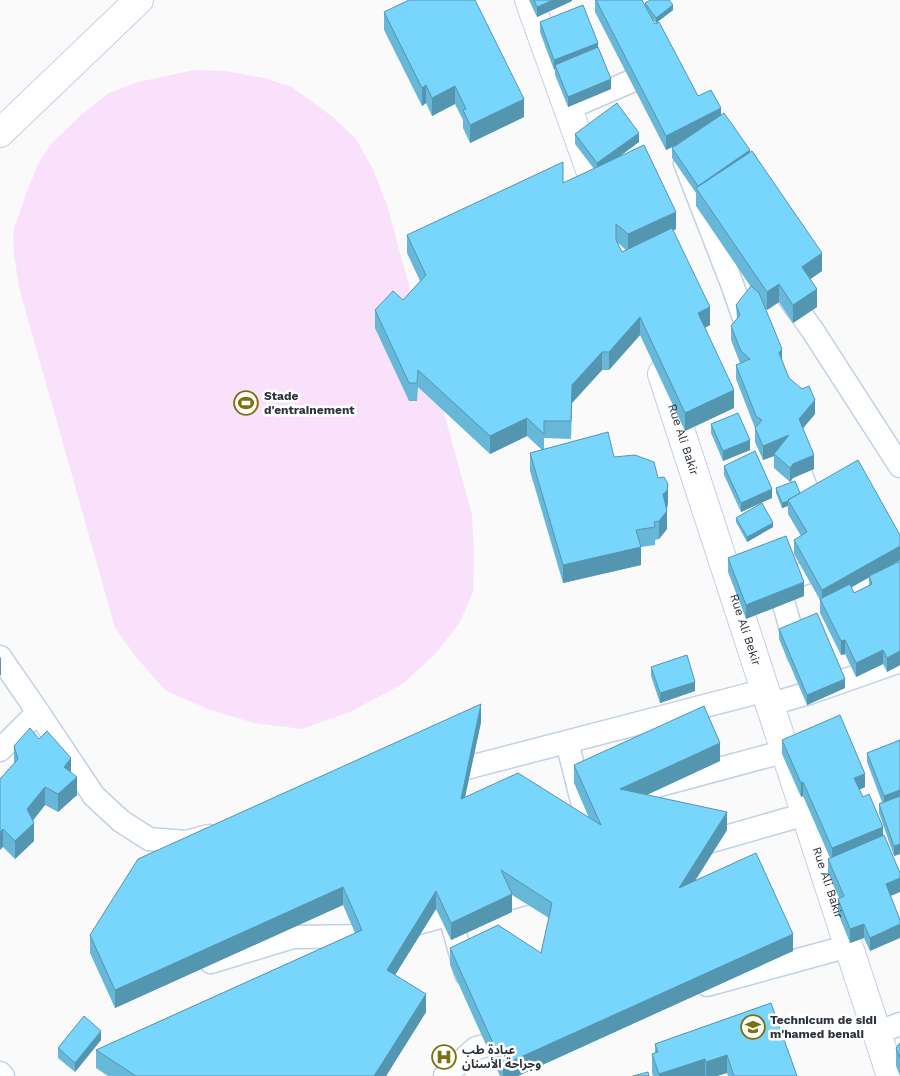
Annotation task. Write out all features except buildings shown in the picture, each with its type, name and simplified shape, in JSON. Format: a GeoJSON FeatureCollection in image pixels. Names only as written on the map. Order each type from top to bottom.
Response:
{"type":"FeatureCollection","features":[{"type":"Feature","properties":{"kind":"street"},"geometry":{"type":"LineString","coordinates":[[0,133],[139,0]]}},
{"type":"Feature","properties":{"kind":"street"},"geometry":{"type":"LineString","coordinates":[[529,0],[611,229]]}},
{"type":"Feature","properties":{"kind":"street"},"geometry":{"type":"LineString","coordinates":[[569,108],[649,74]]}},
{"type":"Feature","properties":{"kind":"street"},"geometry":{"type":"LineString","coordinates":[[722,205],[677,142],[751,278],[813,331],[900,466]]}},
{"type":"Feature","properties":{"kind":"street"},"geometry":{"type":"LineString","coordinates":[[751,278],[755,349]]}},
{"type":"Feature","properties":{"kind":"street","name":"Rue Ali Bakir"},"geometry":{"type":"LineString","coordinates":[[654,349],[726,568]]}},
{"type":"Feature","properties":{"kind":"street"},"geometry":{"type":"LineString","coordinates":[[786,433],[833,550],[778,583],[810,693]]}},
{"type":"Feature","properties":{"kind":"street","name":"Rue Ali Bekir"},"geometry":{"type":"LineString","coordinates":[[726,568],[768,697]]}},
{"type":"Feature","properties":{"kind":"street"},"geometry":{"type":"LineString","coordinates":[[0,656],[94,796],[122,821],[149,839],[186,842],[233,829]]}},
{"type":"Feature","properties":{"kind":"street"},"geometry":{"type":"LineString","coordinates":[[422,780],[501,769],[567,742],[768,697],[810,693],[900,661]]}},
{"type":"Feature","properties":{"kind":"street","name":"Rue Ali Bakir"},"geometry":{"type":"LineString","coordinates":[[768,697],[849,946],[889,1029],[891,1076]]}},
{"type":"Feature","properties":{"kind":"street"},"geometry":{"type":"LineString","coordinates":[[0,750],[38,712]]}},
{"type":"Feature","properties":{"kind":"street"},"geometry":{"type":"LineString","coordinates":[[567,742],[598,863]]}},
{"type":"Feature","properties":{"kind":"street"},"geometry":{"type":"LineString","coordinates":[[642,790],[786,751]]}},
{"type":"Feature","properties":{"kind":"street"},"geometry":{"type":"LineString","coordinates":[[675,851],[806,814]]}},
{"type":"Feature","properties":{"kind":"street"},"geometry":{"type":"LineString","coordinates":[[211,962],[293,937],[371,946],[530,883],[566,882]]}},
{"type":"Feature","properties":{"kind":"street"},"geometry":{"type":"LineString","coordinates":[[442,887],[471,990]]}},
{"type":"Feature","properties":{"kind":"street"},"geometry":{"type":"LineString","coordinates":[[686,991],[849,946]]}},
{"type":"Feature","properties":{"kind":"street"},"geometry":{"type":"LineString","coordinates":[[444,1076],[476,1048],[484,1036],[534,1032]]}},
{"type":"Feature","properties":{"kind":"shaded area","name":"Stade d'entrainement"},"geometry":{"type":"Polygon","coordinates":[[[195,70],[225,71],[264,78],[292,87],[334,118],[356,139],[373,169],[387,205],[472,515],[473,592],[460,622],[437,652],[404,683],[352,711],[302,729],[254,723],[208,709],[166,691],[136,657],[115,628],[20,291],[14,256],[13,232],[26,194],[39,162],[53,142],[107,94],[138,82],[195,70]]]}},
{"type":"Feature","properties":{"kind":"place","name":"Stade d'entrainement"},"geometry":{"type":"Point","coordinates":[246,403]}},
{"type":"Feature","properties":{"kind":"place","name":"Technicum de sidi m'hamed benali"},"geometry":{"type":"Point","coordinates":[753,1027]}},
{"type":"Feature","properties":{"kind":"place","name":"عيادة طب وجراحة الأسنان"},"geometry":{"type":"Point","coordinates":[444,1057]}}]}
